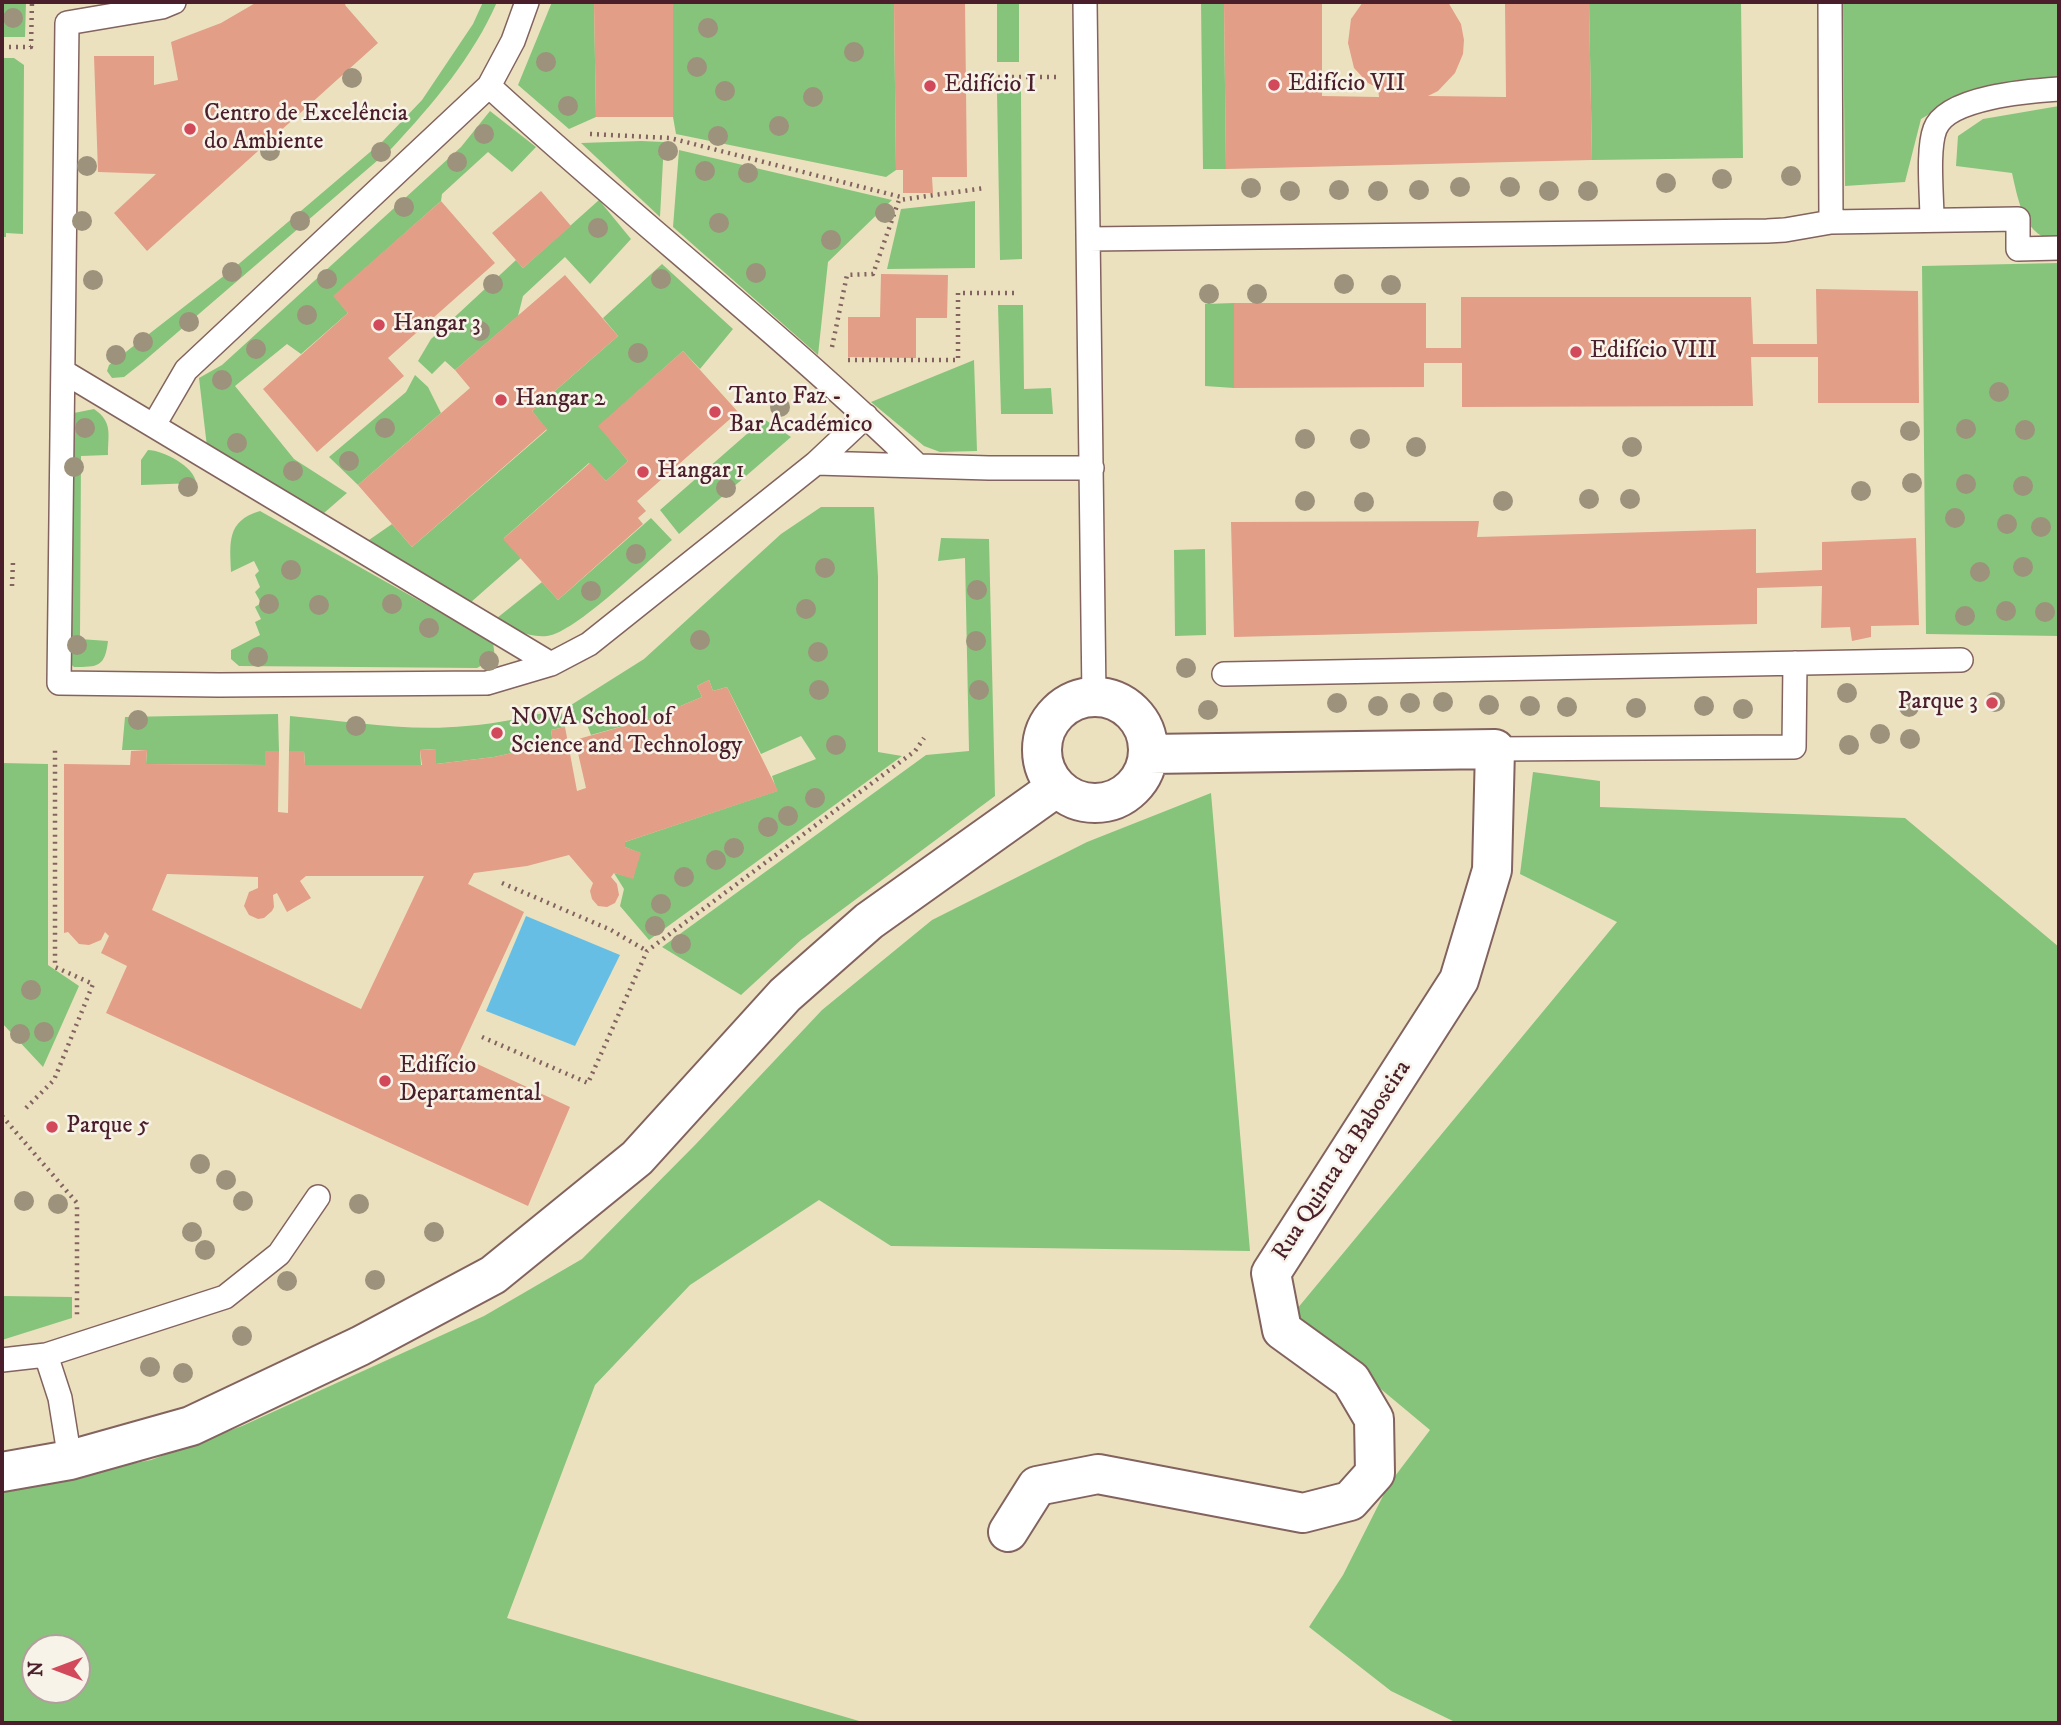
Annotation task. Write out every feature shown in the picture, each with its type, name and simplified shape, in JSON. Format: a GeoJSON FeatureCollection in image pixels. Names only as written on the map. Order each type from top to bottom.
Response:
{"type":"FeatureCollection","features":[{"type":"Feature","properties":{"kind":"street"},"geometry":{"type":"LineString","coordinates":[[1094,697],[1112,700],[1127,708],[1139,720],[1146,736],[1149,754],[1144,771],[1135,786],[1121,797],[1105,803],[1088,803],[1071,798],[1057,787],[1046,770],[1042,750],[1046,730],[1058,713],[1075,702],[1094,697]]}},
{"type":"Feature","properties":{"kind":"street"},"geometry":{"type":"LineString","coordinates":[[1149,754],[1494,749]]}},
{"type":"Feature","properties":{"kind":"street","name":"Rua Quinta da Baboseira"},"geometry":{"type":"LineString","coordinates":[[1008,1532],[1037,1486],[1098,1474],[1303,1513],[1350,1501],[1374,1473],[1374,1419],[1351,1380],[1282,1330],[1271,1273],[1460,979],[1492,870],[1494,749]]}},
{"type":"Feature","properties":{"kind":"street"},"geometry":{"type":"LineString","coordinates":[[2,1472],[70,1460],[191,1426],[360,1346],[493,1275],[637,1158],[785,995],[869,921],[1057,787]]}},
{"type":"Feature","properties":{"kind":"lane"},"geometry":{"type":"LineString","coordinates":[[174,2],[162,7],[67,23],[59,683],[487,683],[551,664],[589,644],[816,463],[866,416]]}},
{"type":"Feature","properties":{"kind":"lane"},"geometry":{"type":"LineString","coordinates":[[154,425],[186,370],[489,86],[513,41],[527,2]]}},
{"type":"Feature","properties":{"kind":"lane"},"geometry":{"type":"LineString","coordinates":[[1086,2],[1094,697]]}},
{"type":"Feature","properties":{"kind":"lane"},"geometry":{"type":"LineString","coordinates":[[1830,2],[1831,222]]}},
{"type":"Feature","properties":{"kind":"lane"},"geometry":{"type":"LineString","coordinates":[[489,86],[560,152],[866,416],[918,466]]}},
{"type":"Feature","properties":{"kind":"lane"},"geometry":{"type":"LineString","coordinates":[[1932,220],[1932,142],[1940,119],[1964,105],[2059,89]]}},
{"type":"Feature","properties":{"kind":"lane"},"geometry":{"type":"LineString","coordinates":[[1089,239],[1784,230],[1831,222],[2018,219],[2018,249],[2059,248]]}},
{"type":"Feature","properties":{"kind":"lane"},"geometry":{"type":"LineString","coordinates":[[64,372],[551,664]]}},
{"type":"Feature","properties":{"kind":"lane"},"geometry":{"type":"LineString","coordinates":[[816,463],[1092,468]]}},
{"type":"Feature","properties":{"kind":"lane"},"geometry":{"type":"LineString","coordinates":[[1224,674],[1961,660]]}},
{"type":"Feature","properties":{"kind":"lane"},"geometry":{"type":"LineString","coordinates":[[1494,749],[1794,747],[1795,663]]}},
{"type":"Feature","properties":{"kind":"lane"},"geometry":{"type":"LineString","coordinates":[[2,1360],[46,1355],[225,1297],[279,1254],[318,1197]]}},
{"type":"Feature","properties":{"kind":"lane"},"geometry":{"type":"LineString","coordinates":[[46,1355],[60,1398],[70,1460]]}},
{"type":"Feature","properties":{"kind":"path"},"geometry":{"type":"LineString","coordinates":[[2,47],[31,47],[32,2]]}},
{"type":"Feature","properties":{"kind":"path"},"geometry":{"type":"LineString","coordinates":[[984,77],[1041,76]]}},
{"type":"Feature","properties":{"kind":"path"},"geometry":{"type":"LineString","coordinates":[[580,134],[670,138],[901,197],[873,274],[847,275],[832,348]]}},
{"type":"Feature","properties":{"kind":"path"},"geometry":{"type":"LineString","coordinates":[[899,200],[985,188]]}},
{"type":"Feature","properties":{"kind":"path"},"geometry":{"type":"LineString","coordinates":[[842,360],[958,360],[958,293],[1017,293]]}},
{"type":"Feature","properties":{"kind":"path"},"geometry":{"type":"LineString","coordinates":[[12,586],[13,562]]}},
{"type":"Feature","properties":{"kind":"path"},"geometry":{"type":"LineString","coordinates":[[482,1037],[588,1083],[648,951],[915,751],[924,738]]}},
{"type":"Feature","properties":{"kind":"path"},"geometry":{"type":"LineString","coordinates":[[26,1108],[54,1080],[93,984],[55,967],[55,746]]}},
{"type":"Feature","properties":{"kind":"path"},"geometry":{"type":"LineString","coordinates":[[502,883],[611,930],[648,951]]}},
{"type":"Feature","properties":{"kind":"path"},"geometry":{"type":"LineString","coordinates":[[2,1116],[77,1203],[77,1320],[84,1343]]}},
{"type":"Feature","properties":{"kind":"green space"},"geometry":{"type":"Polygon","coordinates":[[[2,2],[26,2],[25,37],[2,37],[2,2]]]}},
{"type":"Feature","properties":{"kind":"green space"},"geometry":{"type":"Polygon","coordinates":[[[483,2],[497,2],[476,42],[437,97],[392,148],[143,362],[124,377],[112,378],[107,371],[109,365],[234,268],[383,141],[422,100],[473,24],[483,2]]]}},
{"type":"Feature","properties":{"kind":"green space"},"geometry":{"type":"Polygon","coordinates":[[[552,2],[594,2],[596,117],[569,129],[518,85],[552,2]]]}},
{"type":"Feature","properties":{"kind":"green space"},"geometry":{"type":"Polygon","coordinates":[[[673,2],[894,2],[896,170],[886,177],[676,134],[673,117],[673,2]]]}},
{"type":"Feature","properties":{"kind":"green space"},"geometry":{"type":"Polygon","coordinates":[[[997,2],[1019,2],[1019,62],[997,62],[997,2]]]}},
{"type":"Feature","properties":{"kind":"green space"},"geometry":{"type":"Polygon","coordinates":[[[1201,2],[1224,2],[1226,169],[1203,169],[1201,2]]]}},
{"type":"Feature","properties":{"kind":"green space"},"geometry":{"type":"Polygon","coordinates":[[[1589,2],[1741,2],[1743,158],[1592,160],[1589,2]]]}},
{"type":"Feature","properties":{"kind":"green space"},"geometry":{"type":"Polygon","coordinates":[[[1843,2],[2059,2],[2059,82],[1959,97],[1921,119],[1905,182],[1845,186],[1843,2]]]}},
{"type":"Feature","properties":{"kind":"green space"},"geometry":{"type":"Polygon","coordinates":[[[2,58],[14,58],[24,65],[23,234],[6,233],[6,237],[2,237],[2,58]]]}},
{"type":"Feature","properties":{"kind":"green space"},"geometry":{"type":"Polygon","coordinates":[[[1021,91],[1022,259],[1000,260],[997,92],[1021,91]]]}},
{"type":"Feature","properties":{"kind":"green space"},"geometry":{"type":"Polygon","coordinates":[[[2059,106],[2059,240],[2047,239],[2031,226],[2017,195],[2012,173],[1956,166],[1958,136],[1983,119],[2059,106]]]}},
{"type":"Feature","properties":{"kind":"green space"},"geometry":{"type":"Polygon","coordinates":[[[490,111],[536,147],[512,172],[488,152],[442,194],[441,201],[334,296],[348,313],[301,354],[287,344],[235,386],[294,459],[347,493],[324,513],[207,447],[199,378],[222,365],[461,147],[490,111]]]}},
{"type":"Feature","properties":{"kind":"green space"},"geometry":{"type":"Polygon","coordinates":[[[664,142],[660,217],[581,143],[664,142]]]}},
{"type":"Feature","properties":{"kind":"green space"},"geometry":{"type":"Polygon","coordinates":[[[679,150],[892,200],[828,262],[818,355],[673,227],[679,150]]]}},
{"type":"Feature","properties":{"kind":"green space"},"geometry":{"type":"Polygon","coordinates":[[[599,200],[631,239],[590,284],[565,257],[523,296],[518,316],[455,370],[445,361],[432,374],[418,361],[431,339],[516,260],[523,268],[599,200]]]}},
{"type":"Feature","properties":{"kind":"green space"},"geometry":{"type":"Polygon","coordinates":[[[975,201],[975,268],[887,269],[901,209],[975,201]]]}},
{"type":"Feature","properties":{"kind":"green space"},"geometry":{"type":"Polygon","coordinates":[[[2059,263],[2059,636],[1926,634],[1922,266],[2059,263]]]}},
{"type":"Feature","properties":{"kind":"green space"},"geometry":{"type":"Polygon","coordinates":[[[662,264],[733,329],[700,369],[683,351],[599,426],[628,461],[606,481],[589,463],[504,538],[521,558],[470,603],[369,540],[392,524],[412,547],[547,430],[532,411],[618,336],[603,318],[662,264]]]}},
{"type":"Feature","properties":{"kind":"green space"},"geometry":{"type":"Polygon","coordinates":[[[1234,303],[1234,388],[1205,386],[1205,304],[1234,303]]]}},
{"type":"Feature","properties":{"kind":"green space"},"geometry":{"type":"Polygon","coordinates":[[[998,305],[1023,305],[1024,389],[1051,388],[1053,414],[1001,414],[998,305]]]}},
{"type":"Feature","properties":{"kind":"green space"},"geometry":{"type":"Polygon","coordinates":[[[974,360],[977,451],[940,452],[924,446],[871,402],[974,360]]]}},
{"type":"Feature","properties":{"kind":"green space"},"geometry":{"type":"Polygon","coordinates":[[[415,375],[428,387],[441,413],[358,485],[329,457],[406,392],[415,375]]]}},
{"type":"Feature","properties":{"kind":"green space"},"geometry":{"type":"Polygon","coordinates":[[[94,409],[107,424],[108,455],[81,456],[80,639],[108,641],[105,656],[99,664],[74,667],[66,660],[68,430],[74,413],[94,409]]]}},
{"type":"Feature","properties":{"kind":"green space"},"geometry":{"type":"Polygon","coordinates":[[[764,419],[791,437],[679,534],[660,510],[764,419]]]}},
{"type":"Feature","properties":{"kind":"green space"},"geometry":{"type":"Polygon","coordinates":[[[148,450],[177,460],[190,471],[196,483],[141,485],[141,460],[148,450]]]}},
{"type":"Feature","properties":{"kind":"green space"},"geometry":{"type":"Polygon","coordinates":[[[821,507],[874,507],[878,577],[878,752],[902,756],[649,940],[620,906],[624,889],[614,873],[633,878],[640,853],[625,847],[625,842],[777,791],[772,776],[816,759],[801,736],[761,754],[727,687],[713,691],[709,680],[697,686],[702,697],[652,718],[591,735],[586,722],[574,724],[571,705],[644,659],[781,534],[821,507]]]}},
{"type":"Feature","properties":{"kind":"green space"},"geometry":{"type":"Polygon","coordinates":[[[260,511],[493,642],[495,658],[477,668],[239,666],[231,659],[231,650],[260,635],[255,622],[261,619],[255,607],[261,603],[255,592],[260,587],[255,575],[259,571],[254,561],[231,572],[232,534],[241,521],[260,511]]]}},
{"type":"Feature","properties":{"kind":"green space"},"geometry":{"type":"Polygon","coordinates":[[[651,518],[672,540],[611,595],[575,623],[559,632],[540,636],[520,632],[497,618],[542,582],[558,600],[651,518]]]}},
{"type":"Feature","properties":{"kind":"green space"},"geometry":{"type":"Polygon","coordinates":[[[941,538],[989,539],[995,796],[801,940],[741,995],[662,947],[926,755],[969,751],[965,558],[938,561],[941,538]]]}},
{"type":"Feature","properties":{"kind":"green space"},"geometry":{"type":"Polygon","coordinates":[[[1205,549],[1206,635],[1175,636],[1174,550],[1205,549]]]}},
{"type":"Feature","properties":{"kind":"green space"},"geometry":{"type":"Polygon","coordinates":[[[561,709],[565,727],[551,730],[553,744],[494,757],[436,764],[435,749],[420,750],[421,765],[305,765],[304,751],[289,751],[290,716],[422,728],[490,723],[561,709]]]}},
{"type":"Feature","properties":{"kind":"green space"},"geometry":{"type":"Polygon","coordinates":[[[278,714],[279,751],[265,751],[265,765],[146,764],[147,750],[122,750],[125,717],[278,714]]]}},
{"type":"Feature","properties":{"kind":"green space"},"geometry":{"type":"Polygon","coordinates":[[[2,763],[48,764],[48,965],[79,986],[43,1067],[2,1023],[2,763]]]}},
{"type":"Feature","properties":{"kind":"green space"},"geometry":{"type":"Polygon","coordinates":[[[1533,772],[1600,781],[1600,807],[1905,818],[2059,947],[2059,1723],[1457,1723],[1391,1691],[1309,1627],[1343,1575],[1389,1484],[1430,1430],[1292,1315],[1617,922],[1520,874],[1533,772]]]}},
{"type":"Feature","properties":{"kind":"green space"},"geometry":{"type":"Polygon","coordinates":[[[1211,793],[1250,1251],[891,1246],[819,1200],[690,1285],[595,1385],[507,1618],[866,1723],[2,1723],[2,1489],[151,1460],[242,1426],[484,1316],[582,1259],[695,1145],[822,1010],[932,920],[1087,842],[1211,793]]]}},
{"type":"Feature","properties":{"kind":"green space"},"geometry":{"type":"Polygon","coordinates":[[[2,1296],[72,1297],[72,1318],[2,1340],[2,1296]]]}},
{"type":"Feature","properties":{"kind":"water"},"geometry":{"type":"Polygon","coordinates":[[[526,916],[620,955],[575,1046],[486,1011],[526,916]]]}},
{"type":"Feature","properties":{"kind":"building","name":"Centro de Excelência do Ambiente"},"geometry":{"type":"Polygon","coordinates":[[[257,2],[347,2],[345,5],[378,43],[147,251],[114,213],[156,174],[98,172],[94,56],[154,56],[154,85],[178,80],[171,42],[221,23],[257,2]]]}},
{"type":"Feature","properties":{"kind":"building"},"geometry":{"type":"Polygon","coordinates":[[[594,2],[673,2],[673,117],[596,117],[594,2]]]}},
{"type":"Feature","properties":{"kind":"building","name":"Edifício I"},"geometry":{"type":"Polygon","coordinates":[[[894,2],[965,2],[967,177],[932,177],[933,193],[903,193],[903,170],[896,170],[894,2]]]}},
{"type":"Feature","properties":{"kind":"building","name":"Edifício VII"},"geometry":{"type":"Polygon","coordinates":[[[1224,2],[1322,2],[1322,96],[1379,97],[1378,88],[1368,83],[1354,68],[1348,43],[1351,19],[1363,2],[1448,2],[1461,24],[1463,54],[1455,73],[1438,91],[1428,96],[1506,97],[1505,2],[1589,2],[1592,160],[1226,169],[1224,2]]]}},
{"type":"Feature","properties":{"kind":"building"},"geometry":{"type":"Polygon","coordinates":[[[541,191],[571,226],[523,268],[492,233],[541,191]]]}},
{"type":"Feature","properties":{"kind":"building","name":"Hangar 3"},"geometry":{"type":"Polygon","coordinates":[[[441,201],[495,263],[388,358],[404,376],[317,452],[263,389],[348,313],[333,296],[441,201]]]}},
{"type":"Feature","properties":{"kind":"building"},"geometry":{"type":"Polygon","coordinates":[[[881,274],[948,275],[947,318],[916,318],[916,358],[848,357],[848,317],[880,317],[881,274]]]}},
{"type":"Feature","properties":{"kind":"building","name":"Hangar 2"},"geometry":{"type":"Polygon","coordinates":[[[565,275],[618,336],[532,411],[547,429],[412,547],[358,485],[470,388],[455,370],[565,275]]]}},
{"type":"Feature","properties":{"kind":"building","name":"Edifício VIII"},"geometry":{"type":"Polygon","coordinates":[[[1816,289],[1918,291],[1919,403],[1818,403],[1818,357],[1751,357],[1753,406],[1462,407],[1462,363],[1424,363],[1424,387],[1234,388],[1234,303],[1426,303],[1426,348],[1461,348],[1461,297],[1751,297],[1753,344],[1817,344],[1816,289]]]}},
{"type":"Feature","properties":{"kind":"building","name":"Hangar 1"},"geometry":{"type":"Polygon","coordinates":[[[683,351],[738,412],[637,501],[646,511],[638,518],[643,524],[558,600],[503,539],[590,463],[606,481],[628,461],[598,426],[683,351]]]}},
{"type":"Feature","properties":{"kind":"building"},"geometry":{"type":"Polygon","coordinates":[[[1479,521],[1477,537],[1756,529],[1756,573],[1822,570],[1822,542],[1916,538],[1919,625],[1871,626],[1871,637],[1852,641],[1850,627],[1821,628],[1822,586],[1757,588],[1757,624],[1234,637],[1231,522],[1479,521]]]}},
{"type":"Feature","properties":{"kind":"building"},"geometry":{"type":"Polygon","coordinates":[[[709,680],[713,691],[727,687],[778,791],[625,842],[625,847],[641,853],[633,879],[614,873],[611,877],[617,884],[619,895],[615,903],[607,907],[598,906],[592,899],[590,891],[593,883],[569,855],[527,866],[474,873],[468,884],[524,912],[458,1055],[570,1107],[528,1206],[106,1013],[127,966],[101,953],[109,936],[105,932],[101,940],[89,945],[79,944],[68,932],[64,933],[64,764],[130,765],[131,751],[147,750],[146,764],[265,765],[265,751],[279,751],[278,812],[288,813],[289,751],[304,751],[305,765],[422,765],[420,750],[436,749],[436,764],[494,757],[553,744],[551,730],[565,727],[577,791],[586,788],[575,740],[652,718],[702,697],[697,686],[709,680]],[[167,874],[152,910],[361,1009],[424,876],[306,876],[300,881],[311,898],[287,912],[277,893],[273,895],[272,911],[264,918],[258,919],[249,915],[244,906],[249,892],[258,888],[258,877],[167,874]]]}},
{"type":"Feature","properties":{"kind":"place","name":"Edifício VII"},"geometry":{"type":"Point","coordinates":[1274,85]}},
{"type":"Feature","properties":{"kind":"place","name":"Edifício I"},"geometry":{"type":"Point","coordinates":[930,86]}},
{"type":"Feature","properties":{"kind":"place","name":"Centro de Excelência do Ambiente"},"geometry":{"type":"Point","coordinates":[190,129]}},
{"type":"Feature","properties":{"kind":"place","name":"Hangar 3"},"geometry":{"type":"Point","coordinates":[379,325]}},
{"type":"Feature","properties":{"kind":"place","name":"Edifício VIII"},"geometry":{"type":"Point","coordinates":[1576,352]}},
{"type":"Feature","properties":{"kind":"place","name":"Hangar 2"},"geometry":{"type":"Point","coordinates":[501,400]}},
{"type":"Feature","properties":{"kind":"place","name":"Tanto Faz - Bar Académico"},"geometry":{"type":"Point","coordinates":[715,412]}},
{"type":"Feature","properties":{"kind":"place","name":"Hangar 1"},"geometry":{"type":"Point","coordinates":[643,472]}},
{"type":"Feature","properties":{"kind":"place","name":"Parque 3"},"geometry":{"type":"Point","coordinates":[1992,703]}},
{"type":"Feature","properties":{"kind":"place","name":"NOVA School of Science and Technology"},"geometry":{"type":"Point","coordinates":[497,733]}},
{"type":"Feature","properties":{"kind":"place","name":"Edifício Departamental"},"geometry":{"type":"Point","coordinates":[385,1081]}},
{"type":"Feature","properties":{"kind":"place","name":"Parque 5"},"geometry":{"type":"Point","coordinates":[52,1127]}}]}
